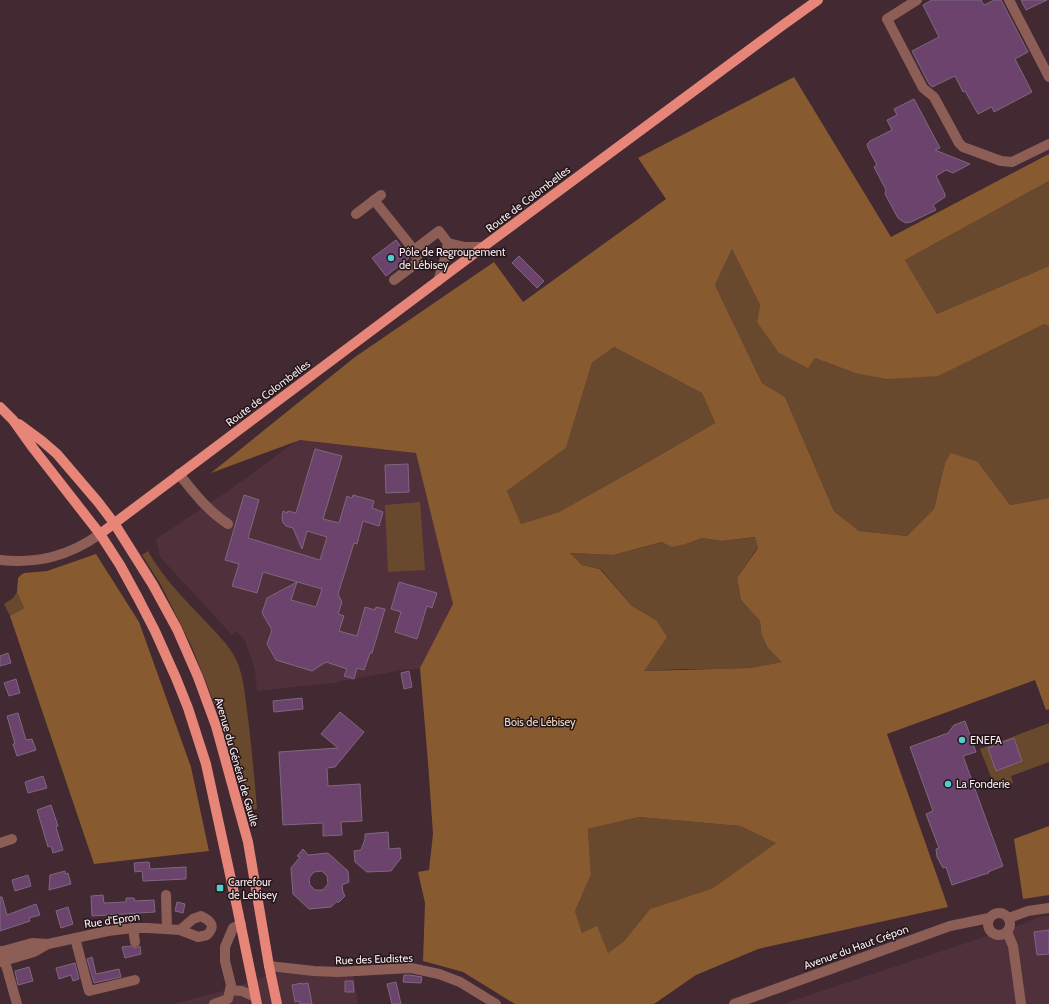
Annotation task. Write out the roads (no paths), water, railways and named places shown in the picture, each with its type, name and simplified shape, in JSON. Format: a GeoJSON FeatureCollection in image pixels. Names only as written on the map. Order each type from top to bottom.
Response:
{"type":"FeatureCollection","features":[{"type":"Feature","properties":{"kind":"main road","name":"Route de Colombelles"},"geometry":{"type":"LineString","coordinates":[[100,534],[483,247],[818,0]]}},
{"type":"Feature","properties":{"kind":"main road"},"geometry":{"type":"LineString","coordinates":[[0,407],[13,420],[100,534],[123,570],[155,631],[176,678],[188,708],[206,764],[256,1000]]}},
{"type":"Feature","properties":{"kind":"main road","name":"Avenue du Général de Gaulle"},"geometry":{"type":"LineString","coordinates":[[13,420],[57,454],[98,502],[114,523],[153,585],[177,629],[198,677],[216,726],[248,842],[277,1004]]}},
{"type":"Feature","properties":{"kind":"street"},"geometry":{"type":"LineString","coordinates":[[917,0],[887,19],[923,88],[934,96],[959,143],[963,147],[1001,161],[1012,162],[1049,144]]}},
{"type":"Feature","properties":{"kind":"street"},"geometry":{"type":"LineString","coordinates":[[1009,0],[1049,77]]}},
{"type":"Feature","properties":{"kind":"street"},"geometry":{"type":"LineString","coordinates":[[356,214],[378,198],[414,250],[418,262],[394,280]]}},
{"type":"Feature","properties":{"kind":"street"},"geometry":{"type":"LineString","coordinates":[[414,250],[439,231],[448,243],[483,247]]}},
{"type":"Feature","properties":{"kind":"street"},"geometry":{"type":"LineString","coordinates":[[438,281],[448,243]]}},
{"type":"Feature","properties":{"kind":"street"},"geometry":{"type":"LineString","coordinates":[[180,474],[199,499],[217,517],[228,524]]}},
{"type":"Feature","properties":{"kind":"street"},"geometry":{"type":"LineString","coordinates":[[0,560],[28,561],[51,558],[89,542],[100,534]]}},
{"type":"Feature","properties":{"kind":"street"},"geometry":{"type":"LineString","coordinates":[[0,843],[12,839]]}},
{"type":"Feature","properties":{"kind":"street"},"geometry":{"type":"LineString","coordinates":[[166,895],[167,929]]}},
{"type":"Feature","properties":{"kind":"street"},"geometry":{"type":"LineString","coordinates":[[1009,918],[1028,911],[1049,908]]}},
{"type":"Feature","properties":{"kind":"street"},"geometry":{"type":"LineString","coordinates":[[997,912],[1002,912],[1009,918],[1011,921],[1007,932],[1001,935],[995,934],[990,930],[988,924],[989,918],[992,915],[997,912]]}},
{"type":"Feature","properties":{"kind":"street","name":"Avenue du Haut Crépon"},"geometry":{"type":"LineString","coordinates":[[734,1004],[950,926],[989,918]]}},
{"type":"Feature","properties":{"kind":"street"},"geometry":{"type":"LineString","coordinates":[[214,1004],[228,999],[231,985],[225,961],[225,947],[233,928],[241,924]]}},
{"type":"Feature","properties":{"kind":"street"},"geometry":{"type":"LineString","coordinates":[[133,928],[135,942]]}},
{"type":"Feature","properties":{"kind":"street","name":"Rue d'Epron"},"geometry":{"type":"LineString","coordinates":[[2,956],[34,952],[48,944],[108,931],[133,928],[180,930]]}},
{"type":"Feature","properties":{"kind":"street"},"geometry":{"type":"LineString","coordinates":[[1007,932],[1013,946],[1021,1004]]}},
{"type":"Feature","properties":{"kind":"street"},"geometry":{"type":"LineString","coordinates":[[75,938],[89,991],[135,980]]}},
{"type":"Feature","properties":{"kind":"street"},"geometry":{"type":"LineString","coordinates":[[2,956],[17,1004]]}},
{"type":"Feature","properties":{"kind":"street","name":"Rue des Eudistes"},"geometry":{"type":"LineString","coordinates":[[269,966],[338,972],[411,968],[439,974],[460,982],[496,1004]]}},
{"type":"Feature","properties":{"kind":"street"},"geometry":{"type":"LineString","coordinates":[[230,990],[242,991],[256,1000]]}},
{"type":"Feature","properties":{"kind":"place","name":"Pôle de Regroupement de Lébisey"},"geometry":{"type":"Point","coordinates":[391,258]}},
{"type":"Feature","properties":{"kind":"place","name":"ENEFA"},"geometry":{"type":"Point","coordinates":[962,740]}},
{"type":"Feature","properties":{"kind":"place","name":"La Fonderie"},"geometry":{"type":"Point","coordinates":[948,784]}},
{"type":"Feature","properties":{"kind":"place","name":"Carrefour de Lebisey"},"geometry":{"type":"Point","coordinates":[220,888]}},
{"type":"Feature","properties":{"kind":"park label","name":"Bois de Lébisey"},"geometry":{"type":"Point","coordinates":[540,722]}}]}
